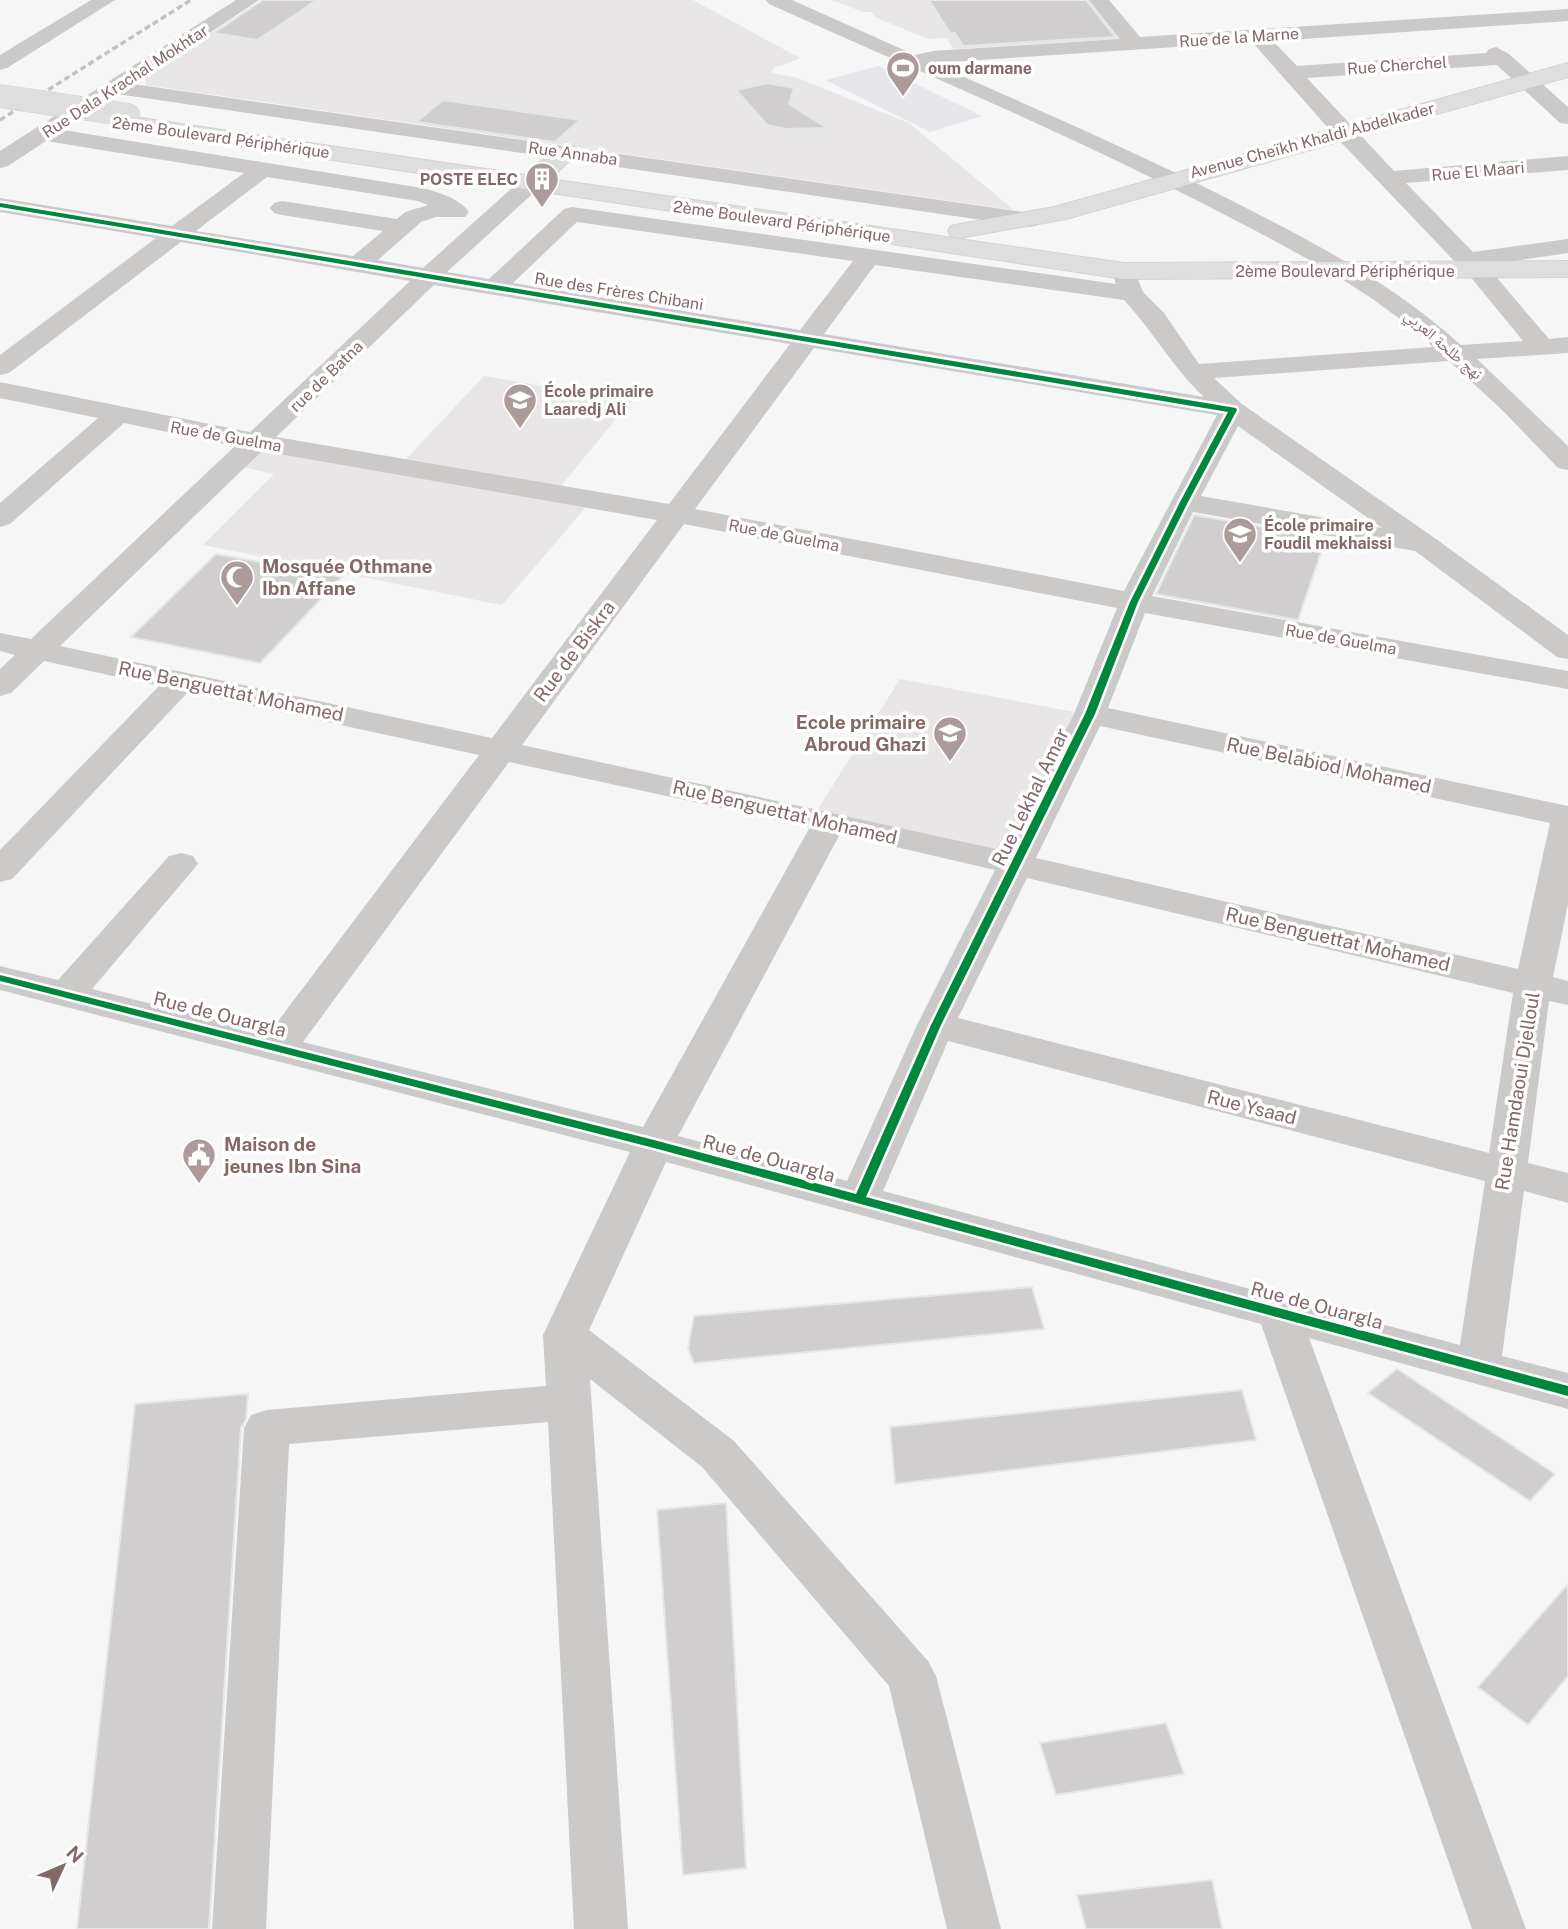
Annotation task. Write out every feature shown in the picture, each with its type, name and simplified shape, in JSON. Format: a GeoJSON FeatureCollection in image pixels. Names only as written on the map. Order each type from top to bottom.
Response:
{"type":"FeatureCollection","features":[{"type":"Feature","properties":{"kind":"main road","name":"Avenue Cheïkh Khaldi Abdelkader"},"geometry":{"type":"LineString","coordinates":[[960,231],[1057,214],[1568,70]]}},
{"type":"Feature","properties":{"kind":"main road","name":"2ème Boulevard Périphérique"},"geometry":{"type":"LineString","coordinates":[[0,96],[125,119]]}},
{"type":"Feature","properties":{"kind":"main road","name":"2ème Boulevard Périphérique"},"geometry":{"type":"LineString","coordinates":[[0,104],[125,119],[535,179],[1128,283],[1335,262]]}},
{"type":"Feature","properties":{"kind":"main road"},"geometry":{"type":"LineString","coordinates":[[535,179],[567,152]]}},
{"type":"Feature","properties":{"kind":"main road","name":"2ème Boulevard Périphérique"},"geometry":{"type":"LineString","coordinates":[[535,179],[862,215],[1130,259],[1472,265],[1568,270]]}},
{"type":"Feature","properties":{"kind":"main road"},"geometry":{"type":"LineString","coordinates":[[1057,214],[1052,223],[1052,232],[1063,250]]}},
{"type":"Feature","properties":{"kind":"main road","name":"2ème Boulevard Périphérique"},"geometry":{"type":"LineString","coordinates":[[1472,265],[1568,259]]}},
{"type":"Feature","properties":{"kind":"street"},"geometry":{"type":"LineString","coordinates":[[0,64],[105,0]]}},
{"type":"Feature","properties":{"kind":"street","name":"Rue Dala Krachal Mokhtar"},"geometry":{"type":"LineString","coordinates":[[0,161],[46,134],[249,0]]}},
{"type":"Feature","properties":{"kind":"street","name":"نهج طلحة العربي"},"geometry":{"type":"LineString","coordinates":[[776,0],[1174,179],[1335,262],[1464,353],[1568,462]]}},
{"type":"Feature","properties":{"kind":"street"},"geometry":{"type":"LineString","coordinates":[[1099,0],[1135,44]]}},
{"type":"Feature","properties":{"kind":"street","name":"Rue de la Marne"},"geometry":{"type":"LineString","coordinates":[[911,62],[933,57],[1568,15]]}},
{"type":"Feature","properties":{"kind":"street"},"geometry":{"type":"LineString","coordinates":[[1464,23],[1524,81],[1568,118]]}},
{"type":"Feature","properties":{"kind":"street"},"geometry":{"type":"LineString","coordinates":[[0,45],[57,29]]}},
{"type":"Feature","properties":{"kind":"street"},"geometry":{"type":"LineString","coordinates":[[1258,36],[1388,178],[1555,346]]}},
{"type":"Feature","properties":{"kind":"street","name":"Rue Cherchel"},"geometry":{"type":"LineString","coordinates":[[1292,72],[1502,58]]}},
{"type":"Feature","properties":{"kind":"street","name":"Rue Annaba"},"geometry":{"type":"LineString","coordinates":[[116,88],[1030,220]]}},
{"type":"Feature","properties":{"kind":"street"},"geometry":{"type":"LineString","coordinates":[[46,134],[422,195],[442,202],[455,212]]}},
{"type":"Feature","properties":{"kind":"street","name":"Rue El Maari"},"geometry":{"type":"LineString","coordinates":[[1388,178],[1568,163]]}},
{"type":"Feature","properties":{"kind":"street"},"geometry":{"type":"LineString","coordinates":[[0,368],[261,170]]}},
{"type":"Feature","properties":{"kind":"street"},"geometry":{"type":"LineString","coordinates":[[261,223],[314,179]]}},
{"type":"Feature","properties":{"kind":"street","name":"rue de Batna"},"geometry":{"type":"LineString","coordinates":[[0,686],[429,277],[514,219],[535,179]]}},
{"type":"Feature","properties":{"kind":"street","name":"Rue des Frères Chibani"},"geometry":{"type":"LineString","coordinates":[[0,205],[1233,410]]}},
{"type":"Feature","properties":{"kind":"street"},"geometry":{"type":"LineString","coordinates":[[282,208],[402,227]]}},
{"type":"Feature","properties":{"kind":"street"},"geometry":{"type":"LineString","coordinates":[[358,265],[402,227],[423,213],[455,212],[558,224]]}},
{"type":"Feature","properties":{"kind":"street"},"geometry":{"type":"LineString","coordinates":[[495,287],[558,224],[572,214],[869,256],[1128,283],[1192,372],[1233,410],[1426,545],[1568,650]]}},
{"type":"Feature","properties":{"kind":"street"},"geometry":{"type":"LineString","coordinates":[[1472,265],[1568,246]]}},
{"type":"Feature","properties":{"kind":"street","name":"Rue de Biskra"},"geometry":{"type":"LineString","coordinates":[[279,1047],[869,256]]}},
{"type":"Feature","properties":{"kind":"street"},"geometry":{"type":"LineString","coordinates":[[1192,372],[1555,346]]}},
{"type":"Feature","properties":{"kind":"street"},"geometry":{"type":"LineString","coordinates":[[1464,353],[1568,449]]}},
{"type":"Feature","properties":{"kind":"street","name":"Rue de Guelma"},"geometry":{"type":"LineString","coordinates":[[0,390],[116,416],[256,442],[675,514],[1134,602],[1568,680]]}},
{"type":"Feature","properties":{"kind":"street","name":"Rue Lekhal Amar"},"geometry":{"type":"LineString","coordinates":[[859,1200],[936,1025],[1090,714],[1134,602],[1233,410]]}},
{"type":"Feature","properties":{"kind":"street"},"geometry":{"type":"LineString","coordinates":[[0,517],[116,416]]}},
{"type":"Feature","properties":{"kind":"street"},"geometry":{"type":"LineString","coordinates":[[1184,502],[1426,545]]}},
{"type":"Feature","properties":{"kind":"street","name":"Rue Benguettat Mohamed"},"geometry":{"type":"LineString","coordinates":[[0,642],[830,821],[1550,989]]}},
{"type":"Feature","properties":{"kind":"street"},"geometry":{"type":"LineString","coordinates":[[0,871],[181,681]]}},
{"type":"Feature","properties":{"kind":"street","name":"Rue Belabiod Mohamed"},"geometry":{"type":"LineString","coordinates":[[1090,714],[1568,817]]}},
{"type":"Feature","properties":{"kind":"street","name":"Rue Hamdaoui Djelloul"},"geometry":{"type":"LineString","coordinates":[[1479,1366],[1504,1172],[1550,989],[1568,817]]}},
{"type":"Feature","properties":{"kind":"street"},"geometry":{"type":"LineString","coordinates":[[601,1929],[565,1335],[654,1144],[830,821]]}},
{"type":"Feature","properties":{"kind":"street"},"geometry":{"type":"LineString","coordinates":[[66,994],[181,864]]}},
{"type":"Feature","properties":{"kind":"street","name":"Rue de Ouargla"},"geometry":{"type":"LineString","coordinates":[[0,978],[654,1144],[1568,1391]]}},
{"type":"Feature","properties":{"kind":"street","name":"Rue Ysaad"},"geometry":{"type":"LineString","coordinates":[[936,1025],[1568,1188]]}},
{"type":"Feature","properties":{"kind":"street"},"geometry":{"type":"LineString","coordinates":[[1278,1312],[1499,1929]]}},
{"type":"Feature","properties":{"kind":"street"},"geometry":{"type":"LineString","coordinates":[[565,1335],[718,1454],[911,1676],[974,1929]]}},
{"type":"Feature","properties":{"kind":"street"},"geometry":{"type":"LineString","coordinates":[[239,1929],[267,1428],[569,1402]]}},
{"type":"Feature","properties":{"kind":"shaded area"},"geometry":{"type":"Polygon","coordinates":[[[262,0],[693,0],[800,58],[774,68],[771,73],[795,77],[909,123],[1014,210],[146,85],[144,76],[262,0]]]}},
{"type":"Feature","properties":{"kind":"shaded area"},"geometry":{"type":"Polygon","coordinates":[[[832,0],[1091,0],[1122,39],[953,49],[947,38],[928,39],[875,17],[871,12],[863,12],[832,0]]]}},
{"type":"Feature","properties":{"kind":"shaded area","name":"oum darmane"},"geometry":{"type":"Polygon","coordinates":[[[879,66],[982,116],[930,132],[825,80],[879,66]]]}},
{"type":"Feature","properties":{"kind":"shaded area","name":"École primaire Laaredj Ali"},"geometry":{"type":"Polygon","coordinates":[[[484,376],[631,401],[560,487],[406,459],[484,376]]]}},
{"type":"Feature","properties":{"kind":"shaded area"},"geometry":{"type":"Polygon","coordinates":[[[262,449],[587,506],[502,605],[203,545],[274,474],[243,467],[262,449]]]}},
{"type":"Feature","properties":{"kind":"shaded area","name":"Ecole primaire Abroud Ghazi"},"geometry":{"type":"Polygon","coordinates":[[[900,679],[1080,713],[1007,854],[816,812],[900,679]]]}},
{"type":"Feature","properties":{"kind":"building"},"geometry":{"type":"Polygon","coordinates":[[[263,0],[317,0],[257,40],[214,33],[263,0]]]}},
{"type":"Feature","properties":{"kind":"building"},"geometry":{"type":"Polygon","coordinates":[[[929,0],[1086,0],[1115,37],[963,46],[955,33],[950,33],[929,0]]]}},
{"type":"Feature","properties":{"kind":"building"},"geometry":{"type":"Polygon","coordinates":[[[767,83],[794,88],[789,104],[827,128],[786,129],[767,125],[736,90],[767,83]]]}},
{"type":"Feature","properties":{"kind":"building"},"geometry":{"type":"Polygon","coordinates":[[[443,100],[580,120],[555,142],[416,122],[443,100]]]}},
{"type":"Feature","properties":{"kind":"building","name":"École primaire Foudil mekhaissi"},"geometry":{"type":"Polygon","coordinates":[[[1194,515],[1326,538],[1298,620],[1156,594],[1194,515]]]}},
{"type":"Feature","properties":{"kind":"building","name":"Mosquée Othmane Ibn Affane"},"geometry":{"type":"Polygon","coordinates":[[[216,554],[342,577],[260,663],[131,637],[216,554]]]}},
{"type":"Feature","properties":{"kind":"building"},"geometry":{"type":"Polygon","coordinates":[[[1032,1287],[1044,1329],[694,1363],[688,1349],[694,1316],[1032,1287]]]}},
{"type":"Feature","properties":{"kind":"building"},"geometry":{"type":"Polygon","coordinates":[[[1397,1369],[1555,1474],[1530,1501],[1368,1393],[1397,1369]]]}},
{"type":"Feature","properties":{"kind":"building"},"geometry":{"type":"Polygon","coordinates":[[[1242,1390],[1256,1440],[895,1484],[890,1427],[1242,1390]]]}},
{"type":"Feature","properties":{"kind":"building"},"geometry":{"type":"Polygon","coordinates":[[[248,1394],[246,1419],[241,1428],[209,1929],[77,1929],[135,1404],[248,1394]]]}},
{"type":"Feature","properties":{"kind":"building"},"geometry":{"type":"Polygon","coordinates":[[[726,1503],[746,1868],[683,1875],[657,1510],[726,1503]]]}},
{"type":"Feature","properties":{"kind":"building"},"geometry":{"type":"Polygon","coordinates":[[[1568,1584],[1568,1676],[1528,1725],[1478,1687],[1568,1584]]]}},
{"type":"Feature","properties":{"kind":"building"},"geometry":{"type":"Polygon","coordinates":[[[1166,1723],[1184,1774],[1056,1795],[1040,1743],[1166,1723]]]}},
{"type":"Feature","properties":{"kind":"building"},"geometry":{"type":"Polygon","coordinates":[[[1212,1880],[1222,1929],[1086,1929],[1077,1895],[1212,1880]]]}},
{"type":"Feature","properties":{"kind":"railway"},"geometry":{"type":"LineString","coordinates":[[0,120],[191,0]]}},
{"type":"Feature","properties":{"kind":"cycle path"},"geometry":{"type":"LineString","coordinates":[[0,205],[1233,410],[1134,602],[1090,714],[936,1025],[859,1200]]}},
{"type":"Feature","properties":{"kind":"cycle path"},"geometry":{"type":"LineString","coordinates":[[0,978],[654,1144],[1568,1391]]}},
{"type":"Feature","properties":{"kind":"place","name":"oum darmane"},"geometry":{"type":"Point","coordinates":[903,98]}},
{"type":"Feature","properties":{"kind":"place","name":"POSTE ELEC"},"geometry":{"type":"Point","coordinates":[542,209]}},
{"type":"Feature","properties":{"kind":"place","name":"École primaire Laaredj Ali"},"geometry":{"type":"Point","coordinates":[520,430]}},
{"type":"Feature","properties":{"kind":"place","name":"École primaire Foudil mekhaissi"},"geometry":{"type":"Point","coordinates":[1240,564]}},
{"type":"Feature","properties":{"kind":"place","name":"Mosquée Othmane Ibn Affane"},"geometry":{"type":"Point","coordinates":[237,607]}},
{"type":"Feature","properties":{"kind":"place","name":"Ecole primaire Abroud Ghazi"},"geometry":{"type":"Point","coordinates":[950,763]}},
{"type":"Feature","properties":{"kind":"place","name":"Maison de jeunes Ibn Sina"},"geometry":{"type":"Point","coordinates":[199,1185]}}]}
